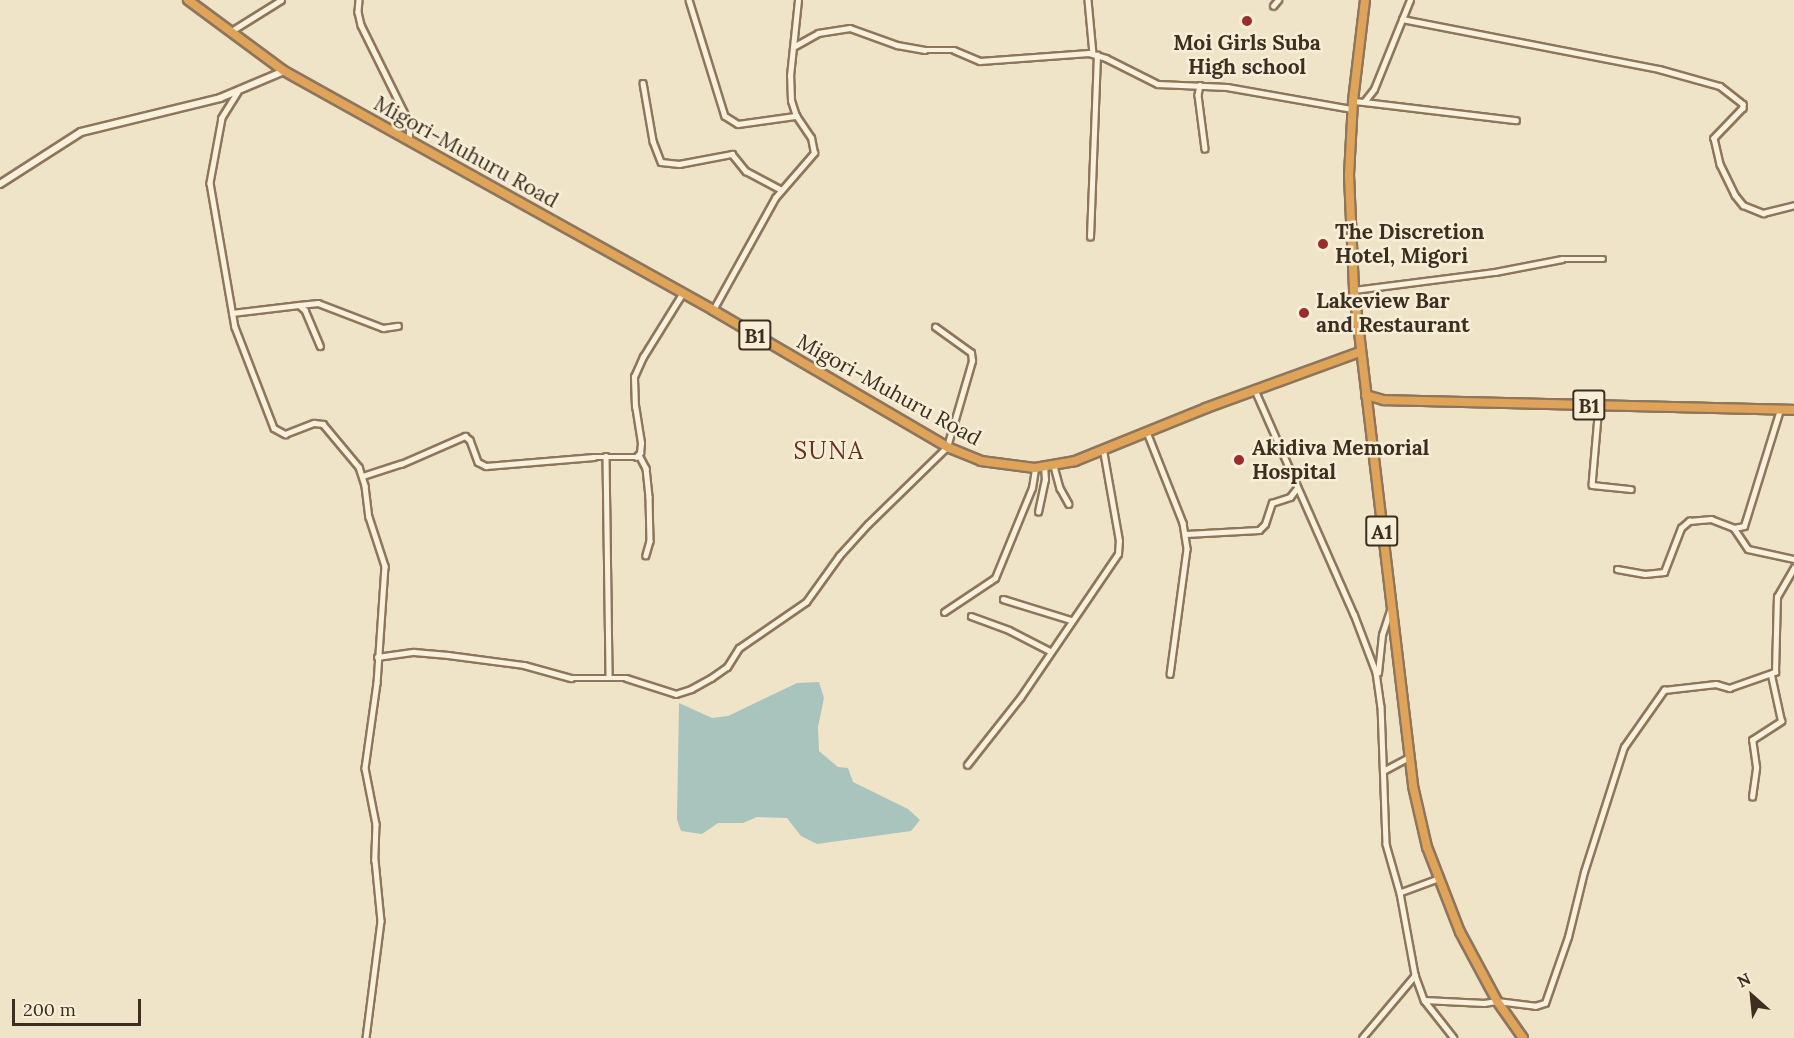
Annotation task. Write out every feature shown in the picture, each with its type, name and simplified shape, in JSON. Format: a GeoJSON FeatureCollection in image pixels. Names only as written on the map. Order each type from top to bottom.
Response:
{"type":"FeatureCollection","features":[{"type":"Feature","properties":{"kind":"highway","name":"Migori-Muhuru Road"},"geometry":{"type":"LineString","coordinates":[[188,0],[284,70],[713,310],[947,447],[995,465],[1054,466],[1360,352]]}},
{"type":"Feature","properties":{"kind":"highway","name":"A1"},"geometry":{"type":"LineString","coordinates":[[1365,0],[1353,105],[1349,175],[1354,290],[1409,757],[1419,816],[1438,879],[1460,932],[1497,1001],[1522,1038]]}},
{"type":"Feature","properties":{"kind":"highway","name":"B1"},"geometry":{"type":"LineString","coordinates":[[1366,400],[1794,410]]}},
{"type":"Feature","properties":{"kind":"main road"},"geometry":{"type":"LineString","coordinates":[[0,184],[81,132],[103,125],[189,108],[238,92],[284,70]]}},
{"type":"Feature","properties":{"kind":"street"},"geometry":{"type":"LineString","coordinates":[[230,32],[281,0]]}},
{"type":"Feature","properties":{"kind":"street"},"geometry":{"type":"LineString","coordinates":[[360,0],[358,12],[361,25],[410,124],[409,141]]}},
{"type":"Feature","properties":{"kind":"street"},"geometry":{"type":"LineString","coordinates":[[689,0],[725,116],[738,124],[796,116]]}},
{"type":"Feature","properties":{"kind":"street"},"geometry":{"type":"LineString","coordinates":[[713,310],[781,190],[807,165],[814,153],[811,138],[792,109],[790,90],[798,0]]}},
{"type":"Feature","properties":{"kind":"street"},"geometry":{"type":"LineString","coordinates":[[1088,0],[1095,54],[1090,237]]}},
{"type":"Feature","properties":{"kind":"street"},"geometry":{"type":"LineString","coordinates":[[1274,6],[1278,0]]}},
{"type":"Feature","properties":{"kind":"street"},"geometry":{"type":"LineString","coordinates":[[1364,102],[1376,86],[1410,0]]}},
{"type":"Feature","properties":{"kind":"street"},"geometry":{"type":"LineString","coordinates":[[1402,19],[1659,69],[1720,86],[1737,97],[1743,106],[1714,138],[1720,164],[1735,195],[1743,205],[1763,213],[1794,205]]}},
{"type":"Feature","properties":{"kind":"street"},"geometry":{"type":"LineString","coordinates":[[795,46],[818,33],[850,28],[897,45],[925,50],[954,50],[980,61],[1095,54],[1158,84],[1200,85],[1353,105],[1364,102],[1516,120]]}},
{"type":"Feature","properties":{"kind":"street"},"geometry":{"type":"LineString","coordinates":[[643,83],[654,146],[661,162],[679,164],[732,154],[746,171],[781,190]]}},
{"type":"Feature","properties":{"kind":"street"},"geometry":{"type":"LineString","coordinates":[[1200,85],[1198,95],[1205,149]]}},
{"type":"Feature","properties":{"kind":"street"},"geometry":{"type":"LineString","coordinates":[[238,92],[222,118],[210,183],[232,313],[242,347],[273,427],[285,434],[315,423],[325,425],[346,450],[363,476],[369,517],[385,566],[375,702],[365,768],[376,824],[375,860],[381,921],[366,1038]]}},
{"type":"Feature","properties":{"kind":"street"},"geometry":{"type":"LineString","coordinates":[[1354,290],[1495,272],[1562,259],[1603,259]]}},
{"type":"Feature","properties":{"kind":"street"},"geometry":{"type":"LineString","coordinates":[[646,555],[650,541],[649,497],[646,468],[639,455],[641,443],[634,407],[634,377],[643,357],[682,294]]}},
{"type":"Feature","properties":{"kind":"street"},"geometry":{"type":"LineString","coordinates":[[232,313],[318,303],[383,328],[398,326]]}},
{"type":"Feature","properties":{"kind":"street"},"geometry":{"type":"LineString","coordinates":[[299,305],[305,310],[320,346]]}},
{"type":"Feature","properties":{"kind":"street"},"geometry":{"type":"LineString","coordinates":[[377,657],[427,652],[524,665],[571,678],[609,676],[632,679],[676,694],[691,689],[722,671],[737,650],[806,602],[835,562],[868,524],[947,447],[972,361],[971,353],[935,327]]}},
{"type":"Feature","properties":{"kind":"street"},"geometry":{"type":"LineString","coordinates":[[1255,390],[1366,643],[1377,679]]}},
{"type":"Feature","properties":{"kind":"street"},"geometry":{"type":"LineString","coordinates":[[1599,405],[1592,485],[1631,489]]}},
{"type":"Feature","properties":{"kind":"street"},"geometry":{"type":"LineString","coordinates":[[1741,537],[1780,410]]}},
{"type":"Feature","properties":{"kind":"street"},"geometry":{"type":"LineString","coordinates":[[1148,432],[1186,534],[1187,567],[1170,674]]}},
{"type":"Feature","properties":{"kind":"street"},"geometry":{"type":"LineString","coordinates":[[363,476],[404,463],[465,436],[470,439],[478,462],[486,466],[606,456],[632,458],[639,455]]}},
{"type":"Feature","properties":{"kind":"street"},"geometry":{"type":"LineString","coordinates":[[967,765],[1020,698],[1118,554],[1119,541],[1102,450]]}},
{"type":"Feature","properties":{"kind":"street"},"geometry":{"type":"LineString","coordinates":[[606,456],[609,676]]}},
{"type":"Feature","properties":{"kind":"street"},"geometry":{"type":"LineString","coordinates":[[1054,466],[1060,488],[1069,504]]}},
{"type":"Feature","properties":{"kind":"street"},"geometry":{"type":"LineString","coordinates":[[1038,512],[1045,480],[1040,467]]}},
{"type":"Feature","properties":{"kind":"street"},"geometry":{"type":"LineString","coordinates":[[944,612],[995,578],[1040,467]]}},
{"type":"Feature","properties":{"kind":"street"},"geometry":{"type":"LineString","coordinates":[[1290,497],[1297,488]]}},
{"type":"Feature","properties":{"kind":"street"},"geometry":{"type":"LineString","coordinates":[[1186,534],[1258,530],[1265,524],[1272,503],[1290,497],[1302,498]]}},
{"type":"Feature","properties":{"kind":"street"},"geometry":{"type":"LineString","coordinates":[[1617,569],[1645,574],[1665,571],[1681,528],[1689,521],[1711,519],[1734,528],[1743,544],[1752,551],[1794,559]]}},
{"type":"Feature","properties":{"kind":"street"},"geometry":{"type":"LineString","coordinates":[[1734,528],[1744,526]]}},
{"type":"Feature","properties":{"kind":"street"},"geometry":{"type":"LineString","coordinates":[[1424,1000],[1480,1003],[1497,1001],[1542,1005],[1546,1000],[1622,751],[1664,691],[1716,684],[1729,688],[1771,675],[1776,670],[1774,634],[1777,597],[1794,568]]}},
{"type":"Feature","properties":{"kind":"street"},"geometry":{"type":"LineString","coordinates":[[1003,599],[1071,620]]}},
{"type":"Feature","properties":{"kind":"street"},"geometry":{"type":"LineString","coordinates":[[1391,610],[1382,635],[1377,679],[1386,844],[1400,892],[1415,975],[1424,1000],[1454,1038]]}},
{"type":"Feature","properties":{"kind":"street"},"geometry":{"type":"LineString","coordinates":[[971,616],[1009,630],[1050,651]]}},
{"type":"Feature","properties":{"kind":"street"},"geometry":{"type":"LineString","coordinates":[[1752,797],[1756,769],[1752,740],[1781,720],[1771,675]]}},
{"type":"Feature","properties":{"kind":"street"},"geometry":{"type":"LineString","coordinates":[[1383,771],[1409,757]]}},
{"type":"Feature","properties":{"kind":"street"},"geometry":{"type":"LineString","coordinates":[[1400,892],[1438,879]]}},
{"type":"Feature","properties":{"kind":"street"},"geometry":{"type":"LineString","coordinates":[[1362,1038],[1415,975]]}},
{"type":"Feature","properties":{"kind":"water"},"geometry":{"type":"Polygon","coordinates":[[[819,682],[824,698],[818,727],[819,751],[838,767],[848,768],[853,782],[908,809],[920,820],[911,831],[817,844],[801,836],[787,818],[757,817],[743,823],[718,823],[702,834],[681,831],[677,820],[679,703],[712,718],[728,716],[797,683],[819,682]]]}},
{"type":"Feature","properties":{"kind":"place","name":"Moi Girls Suba High school"},"geometry":{"type":"Point","coordinates":[1247,21]}},
{"type":"Feature","properties":{"kind":"place","name":"The Discretion Hotel, Migori"},"geometry":{"type":"Point","coordinates":[1323,244]}},
{"type":"Feature","properties":{"kind":"place","name":"Lakeview Bar and Restaurant"},"geometry":{"type":"Point","coordinates":[1304,313]}},
{"type":"Feature","properties":{"kind":"place","name":"Akidiva Memorial Hospital"},"geometry":{"type":"Point","coordinates":[1239,460]}},
{"type":"Feature","properties":{"kind":"district","name":"SUNA"},"geometry":{"type":"Point","coordinates":[829,451]}}]}
